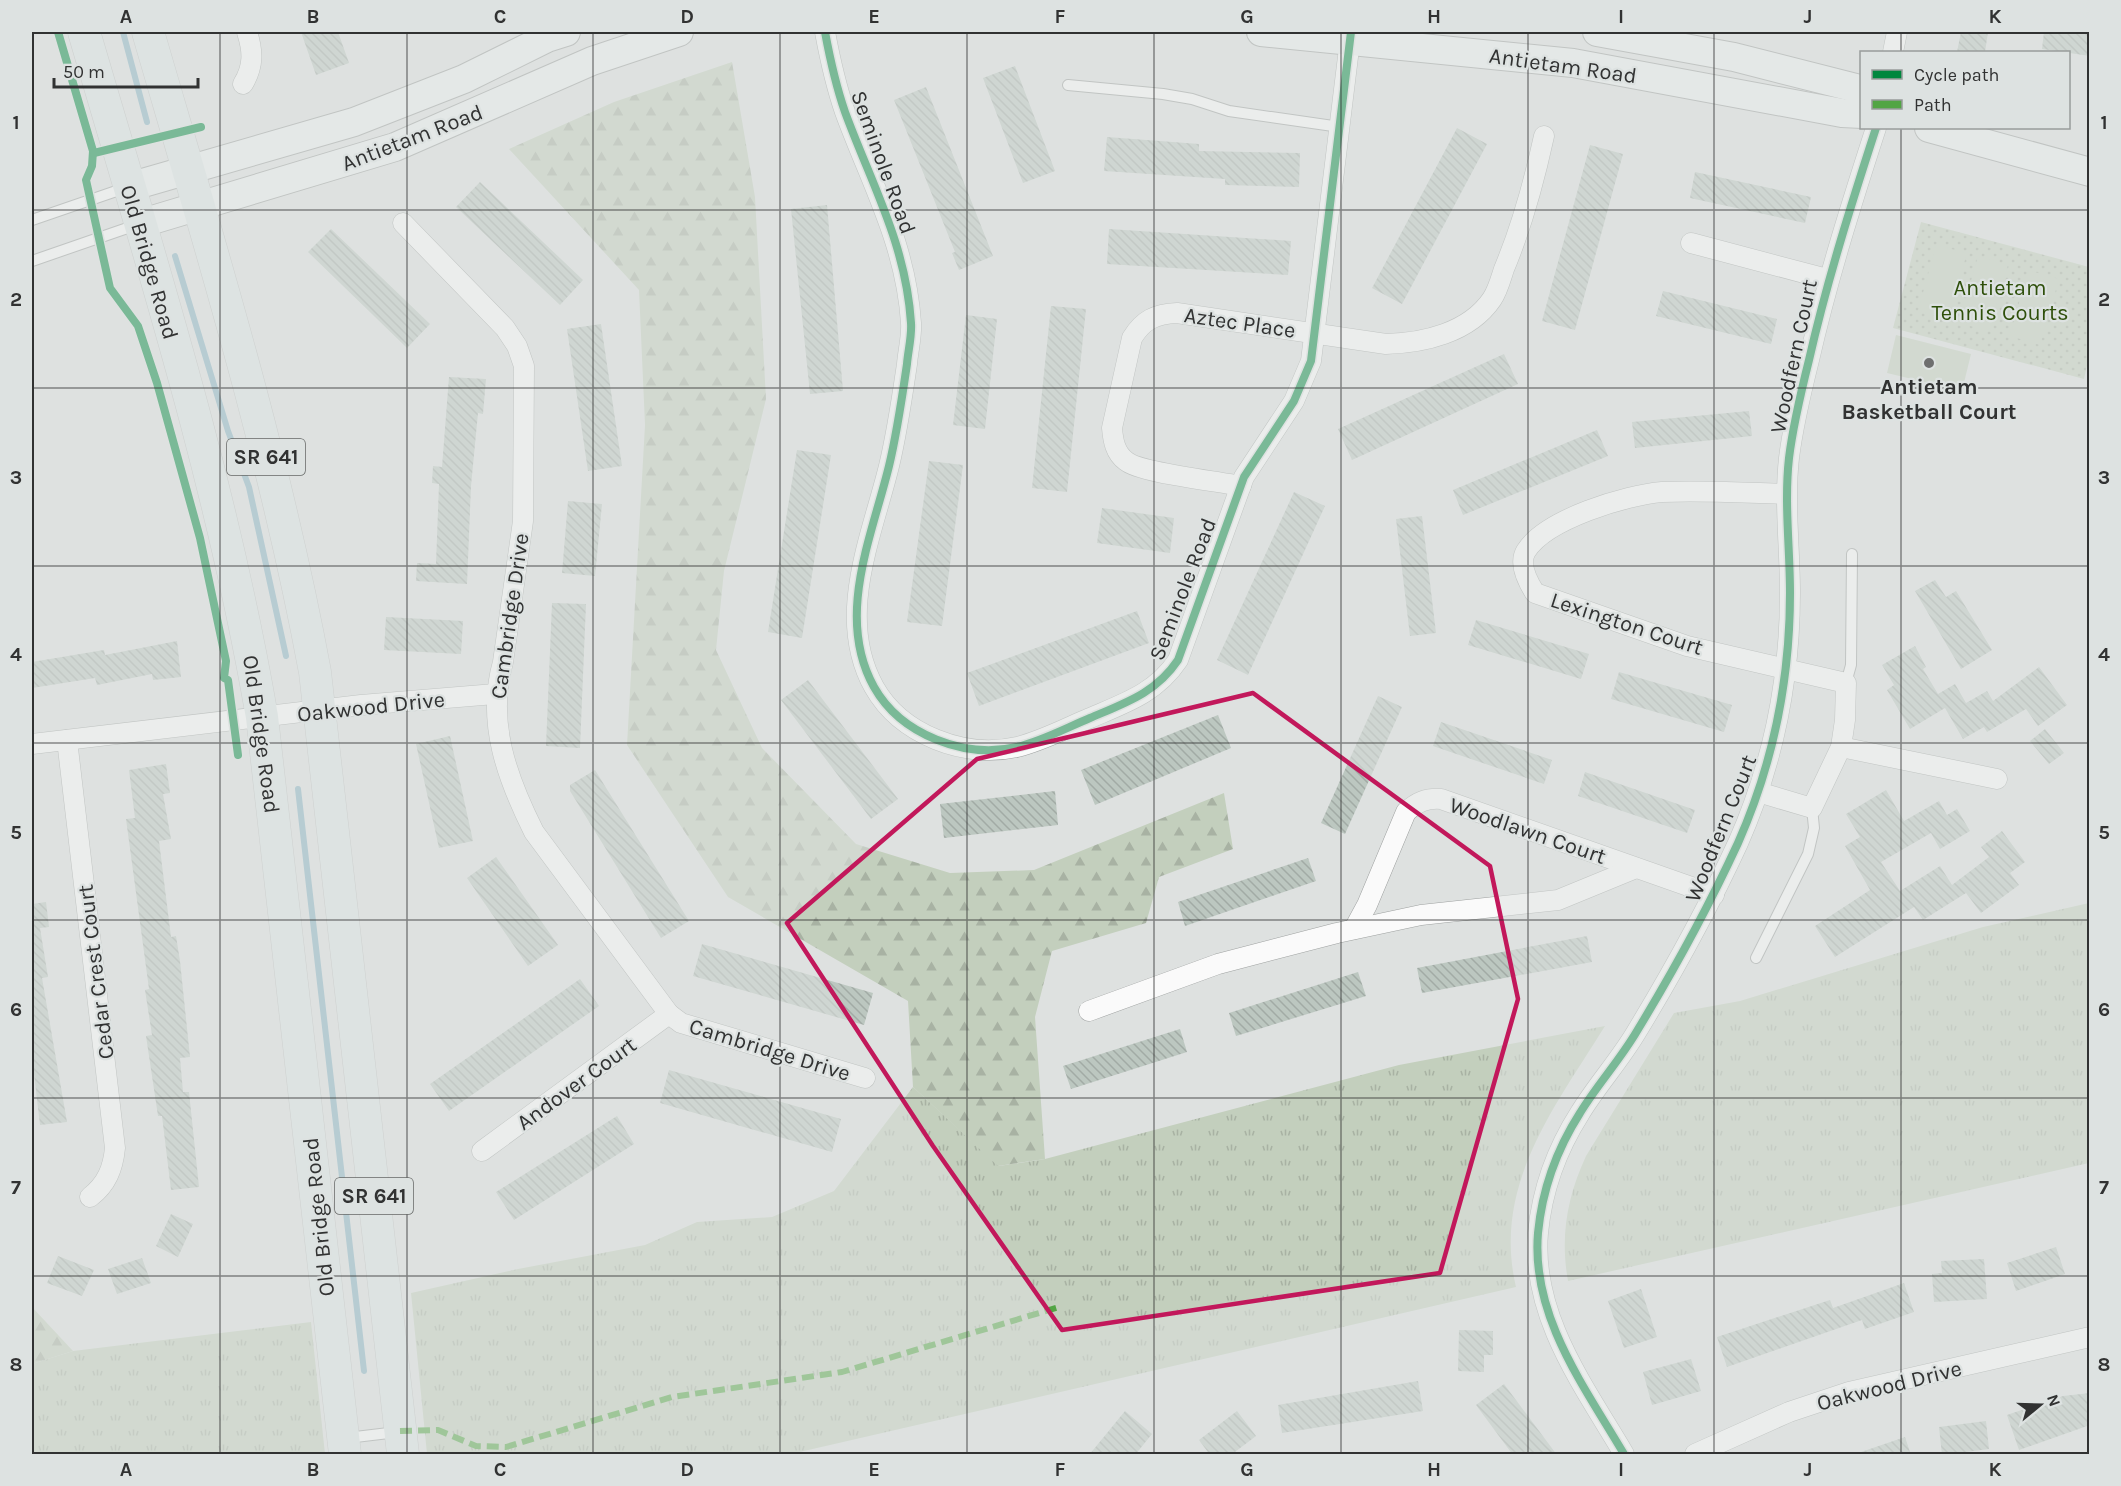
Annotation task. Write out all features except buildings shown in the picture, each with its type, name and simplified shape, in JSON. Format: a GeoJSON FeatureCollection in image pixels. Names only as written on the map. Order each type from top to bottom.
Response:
{"type":"FeatureCollection","features":[{"type":"Feature","properties":{"kind":"main road","name":"Old Bridge Road"},"geometry":{"type":"LineString","coordinates":[[84,32],[220,510],[247,633],[262,717],[344,1447]]}},
{"type":"Feature","properties":{"kind":"main road","name":"SR 641"},"geometry":{"type":"LineString","coordinates":[[148,32],[199,207],[300,589],[320,710],[401,1443]]}},
{"type":"Feature","properties":{"kind":"street"},"geometry":{"type":"LineString","coordinates":[[243,84],[252,62],[252,46],[247,32]]}},
{"type":"Feature","properties":{"kind":"street","name":"Antietam Road"},"geometry":{"type":"LineString","coordinates":[[129,187],[354,122],[464,79],[547,38],[567,32]]}},
{"type":"Feature","properties":{"kind":"street","name":"Antietam Road"},"geometry":{"type":"LineString","coordinates":[[139,224],[395,147],[592,60],[679,32]]}},
{"type":"Feature","properties":{"kind":"street","name":"Seminole Road"},"geometry":{"type":"LineString","coordinates":[[825,32],[832,69],[845,112],[883,200],[895,238],[912,325],[896,430],[860,576],[857,606],[859,637],[865,666],[874,687],[889,707],[924,734],[966,748],[990,750],[1034,742],[1152,690],[1167,677],[1178,660],[1240,486],[1305,379],[1315,334],[1350,36]]}},
{"type":"Feature","properties":{"kind":"street","name":"Antietam Road"},"geometry":{"type":"LineString","coordinates":[[1261,32],[1350,36],[1573,63],[1842,113],[1860,114]]}},
{"type":"Feature","properties":{"kind":"street","name":"Antietam Road"},"geometry":{"type":"LineString","coordinates":[[1597,32],[1734,57],[1856,88],[1860,92]]}},
{"type":"Feature","properties":{"kind":"street"},"geometry":{"type":"LineString","coordinates":[[1893,51],[1897,32]]}},
{"type":"Feature","properties":{"kind":"street","name":"Woodfern Court"},"geometry":{"type":"LineString","coordinates":[[1624,1455],[1564,1352],[1543,1299],[1538,1267],[1538,1235],[1543,1197],[1555,1160],[1579,1113],[1634,1036],[1676,967],[1714,895],[1758,792],[1777,724],[1786,669],[1790,590],[1786,494],[1789,458],[1797,412],[1827,279],[1876,129]]}},
{"type":"Feature","properties":{"kind":"street"},"geometry":{"type":"LineString","coordinates":[[1933,129],[2090,172]]}},
{"type":"Feature","properties":{"kind":"street","name":"Aztec Place"},"geometry":{"type":"LineString","coordinates":[[1240,486],[1134,466],[1117,452],[1112,428],[1131,338],[1147,319],[1160,314],[1177,312],[1386,344],[1409,344],[1433,339],[1455,329],[1475,316],[1492,299],[1525,214],[1544,136]]}},
{"type":"Feature","properties":{"kind":"street","name":"Cambridge Drive"},"geometry":{"type":"LineString","coordinates":[[403,223],[505,328],[517,346],[524,366],[523,521],[503,662],[495,694],[495,717],[504,759],[518,800],[534,832],[669,1014],[681,1023],[864,1078]]}},
{"type":"Feature","properties":{"kind":"street"},"geometry":{"type":"LineString","coordinates":[[1691,243],[1827,279]]}},
{"type":"Feature","properties":{"kind":"street","name":"Lexington Court"},"geometry":{"type":"LineString","coordinates":[[1786,494],[1661,492],[1591,510],[1549,530],[1525,552],[1524,566],[1527,581],[1535,593],[1688,646],[1846,683]]}},
{"type":"Feature","properties":{"kind":"street"},"geometry":{"type":"LineString","coordinates":[[1758,792],[1812,808],[1841,747],[1845,720],[1846,683]]}},
{"type":"Feature","properties":{"kind":"street","name":"Oakwood Drive"},"geometry":{"type":"LineString","coordinates":[[32,744],[320,710],[495,694]]}},
{"type":"Feature","properties":{"kind":"street","name":"Cedar Crest Court"},"geometry":{"type":"LineString","coordinates":[[68,740],[115,1148],[113,1164],[106,1180],[90,1197]]}},
{"type":"Feature","properties":{"kind":"street"},"geometry":{"type":"LineString","coordinates":[[1841,747],[1997,779]]}},
{"type":"Feature","properties":{"kind":"street","name":"Woodlawn Court"},"geometry":{"type":"LineString","coordinates":[[1354,929],[1367,905],[1406,812],[1415,804],[1428,799],[1441,800],[1714,895]]}},
{"type":"Feature","properties":{"kind":"street","name":"Woodlawn Court"},"geometry":{"type":"LineString","coordinates":[[1089,1011],[1218,964],[1354,929],[1421,915],[1558,900],[1636,868]]}},
{"type":"Feature","properties":{"kind":"street","name":"Andover Court"},"geometry":{"type":"LineString","coordinates":[[482,1151],[669,1014]]}},
{"type":"Feature","properties":{"kind":"street","name":"Oakwood Drive"},"geometry":{"type":"LineString","coordinates":[[1695,1455],[1789,1412],[1849,1392],[2090,1337]]}},
{"type":"Feature","properties":{"kind":"lane"},"geometry":{"type":"LineString","coordinates":[[1068,85],[1162,94],[1192,99],[1229,111],[1340,127]]}},
{"type":"Feature","properties":{"kind":"lane"},"geometry":{"type":"LineString","coordinates":[[32,220],[129,187]]}},
{"type":"Feature","properties":{"kind":"lane"},"geometry":{"type":"LineString","coordinates":[[32,261],[139,224]]}},
{"type":"Feature","properties":{"kind":"lane"},"geometry":{"type":"LineString","coordinates":[[1846,683],[1851,665],[1852,554]]}},
{"type":"Feature","properties":{"kind":"lane"},"geometry":{"type":"LineString","coordinates":[[1756,958],[1808,854],[1814,828],[1812,808]]}},
{"type":"Feature","properties":{"kind":"lane"},"geometry":{"type":"LineString","coordinates":[[344,1447],[401,1443]]}},
{"type":"Feature","properties":{"kind":"highlighted area"},"geometry":{"type":"Polygon","coordinates":[[[1253,693],[1490,866],[1518,999],[1440,1273],[1062,1330],[933,1146],[787,923],[977,759],[1253,693]]]}},
{"type":"Feature","properties":{"kind":"green space"},"geometry":{"type":"Polygon","coordinates":[[[732,62],[755,197],[766,399],[724,571],[716,650],[762,748],[856,844],[950,873],[1034,870],[1224,793],[1233,849],[1159,877],[1146,923],[1052,951],[1035,1017],[1045,1159],[998,1166],[913,1087],[908,1001],[728,897],[627,745],[645,425],[639,290],[509,149],[614,102],[732,62]]]}},
{"type":"Feature","properties":{"kind":"green space","name":"Antietam Tennis Courts"},"geometry":{"type":"Polygon","coordinates":[[[1921,222],[2089,267],[2089,357],[2084,379],[1893,328],[1921,222]]]}},
{"type":"Feature","properties":{"kind":"green space"},"geometry":{"type":"Polygon","coordinates":[[[1936,245],[1967,253],[1948,319],[1918,311],[1936,245]]]}},
{"type":"Feature","properties":{"kind":"green space"},"geometry":{"type":"Polygon","coordinates":[[[1978,256],[2008,265],[1989,331],[1959,323],[1978,256]]]}},
{"type":"Feature","properties":{"kind":"green space"},"geometry":{"type":"Polygon","coordinates":[[[2028,270],[2059,279],[2040,345],[2010,336],[2028,270]]]}},
{"type":"Feature","properties":{"kind":"green space","name":"Antietam Basketball Court"},"geometry":{"type":"Polygon","coordinates":[[[1896,335],[1971,354],[1962,391],[1887,373],[1896,335]]]}},
{"type":"Feature","properties":{"kind":"green space"},"geometry":{"type":"Polygon","coordinates":[[[2089,903],[2089,1163],[1568,1281],[1565,1233],[1570,1202],[1579,1171],[1674,1013],[1740,1001],[1983,927],[2089,903]]]}},
{"type":"Feature","properties":{"kind":"green space"},"geometry":{"type":"Polygon","coordinates":[[[1605,1026],[1549,1117],[1520,1181],[1513,1215],[1511,1250],[1516,1287],[791,1454],[427,1454],[411,1293],[518,1269],[645,1245],[697,1222],[772,1217],[834,1191],[913,1087],[999,1166],[1045,1159],[1399,1065],[1605,1026]]]}},
{"type":"Feature","properties":{"kind":"green space"},"geometry":{"type":"Polygon","coordinates":[[[32,1307],[73,1351],[32,1364],[32,1307]]]}},
{"type":"Feature","properties":{"kind":"green space"},"geometry":{"type":"Polygon","coordinates":[[[311,1322],[325,1454],[32,1454],[32,1364],[73,1351],[311,1322]]]}},
{"type":"Feature","properties":{"kind":"waterway"},"geometry":{"type":"LineString","coordinates":[[123,32],[147,122]]}},
{"type":"Feature","properties":{"kind":"waterway"},"geometry":{"type":"LineString","coordinates":[[175,256],[228,431],[249,487],[286,656]]}},
{"type":"Feature","properties":{"kind":"waterway"},"geometry":{"type":"LineString","coordinates":[[298,789],[364,1371]]}},
{"type":"Feature","properties":{"kind":"marked path"},"geometry":{"type":"LineString","coordinates":[[400,1431],[438,1430],[476,1446],[506,1447],[672,1397],[842,1372],[1059,1307]]}},
{"type":"Feature","properties":{"kind":"cycle path"},"geometry":{"type":"LineString","coordinates":[[58,32],[93,151],[92,166],[86,180],[110,288],[138,326],[157,383],[200,538],[226,661],[224,678],[228,680],[238,755]]}},
{"type":"Feature","properties":{"kind":"cycle path"},"geometry":{"type":"LineString","coordinates":[[825,32],[845,112],[895,240],[908,294],[911,323],[907,364],[889,466],[860,576],[857,605],[858,633],[863,660],[874,687],[886,704],[917,730],[936,740],[956,746],[997,750],[1036,741],[1127,702],[1160,681],[1178,660],[1244,477],[1294,401],[1311,361],[1351,32]]}},
{"type":"Feature","properties":{"kind":"cycle path"},"geometry":{"type":"LineString","coordinates":[[94,153],[201,127]]}},
{"type":"Feature","properties":{"kind":"cycle path"},"geometry":{"type":"LineString","coordinates":[[1624,1454],[1577,1376],[1552,1321],[1543,1293],[1538,1264],[1540,1217],[1547,1186],[1564,1141],[1587,1103],[1630,1042],[1690,939],[1738,843],[1761,783],[1777,721],[1787,657],[1790,593],[1787,492],[1793,433],[1824,301],[1876,129]]}},
{"type":"Feature","properties":{"kind":"place","name":"Antietam Basketball Court"},"geometry":{"type":"Point","coordinates":[1929,363]}}]}
